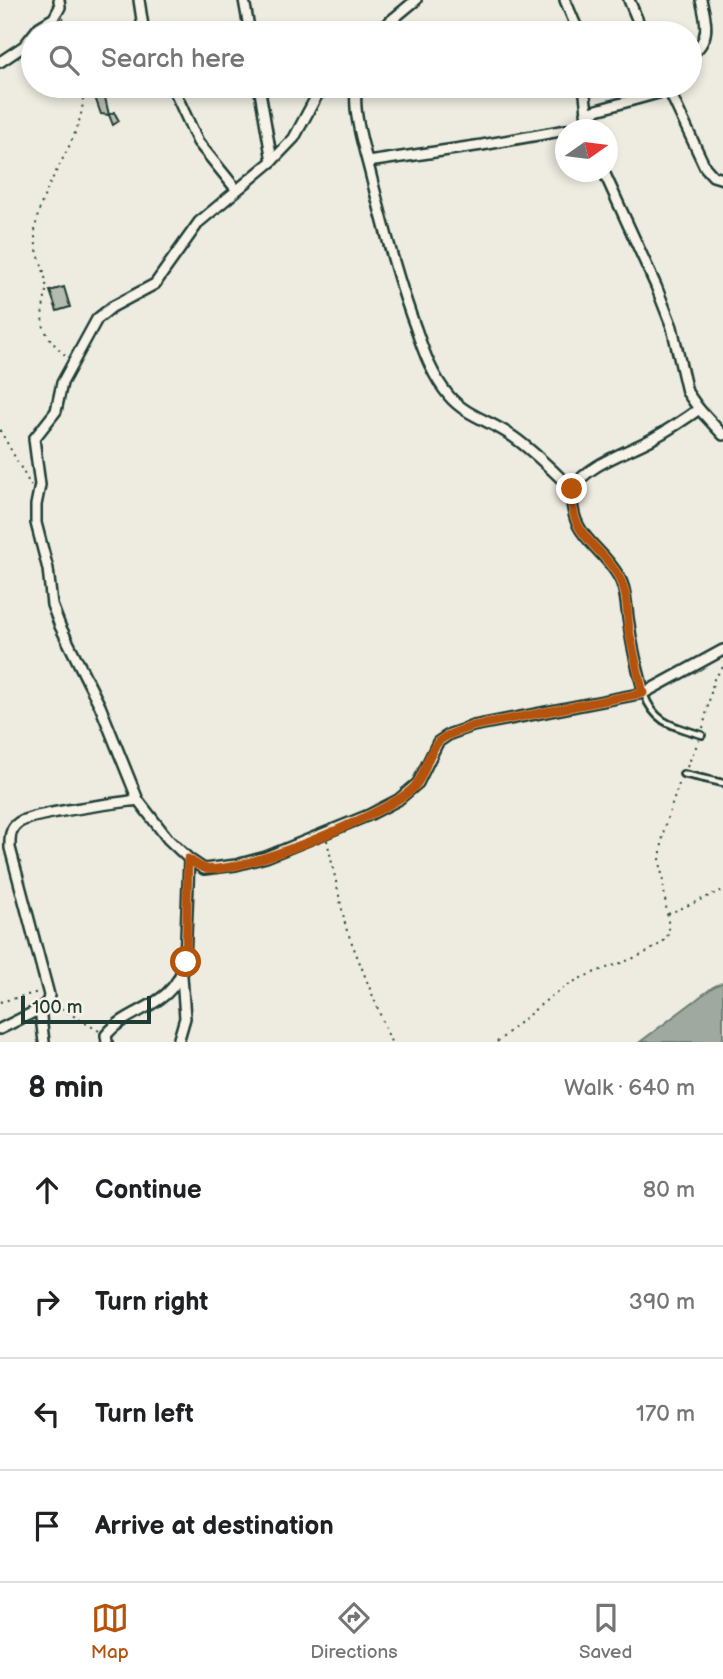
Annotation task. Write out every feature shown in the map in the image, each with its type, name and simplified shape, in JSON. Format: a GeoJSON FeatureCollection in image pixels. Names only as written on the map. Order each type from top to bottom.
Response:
{"type":"FeatureCollection","features":[{"type":"Feature","properties":{"kind":"street"},"geometry":{"type":"LineString","coordinates":[[139,0],[142,21]]}},
{"type":"Feature","properties":{"kind":"street"},"geometry":{"type":"LineString","coordinates":[[244,0],[248,21]]}},
{"type":"Feature","properties":{"kind":"street"},"geometry":{"type":"LineString","coordinates":[[391,21],[416,0]]}},
{"type":"Feature","properties":{"kind":"street"},"geometry":{"type":"LineString","coordinates":[[565,0],[574,21]]}},
{"type":"Feature","properties":{"kind":"street"},"geometry":{"type":"LineString","coordinates":[[629,0],[638,21]]}},
{"type":"Feature","properties":{"kind":"street"},"geometry":{"type":"LineString","coordinates":[[701,0],[706,25],[702,44]]}},
{"type":"Feature","properties":{"kind":"street"},"geometry":{"type":"LineString","coordinates":[[49,21],[54,18],[60,4]]}},
{"type":"Feature","properties":{"kind":"street"},"geometry":{"type":"LineString","coordinates":[[0,62],[21,48]]}},
{"type":"Feature","properties":{"kind":"street"},"geometry":{"type":"LineString","coordinates":[[178,98],[198,142],[236,190]]}},
{"type":"Feature","properties":{"kind":"street"},"geometry":{"type":"LineString","coordinates":[[261,98],[272,161]]}},
{"type":"Feature","properties":{"kind":"street"},"geometry":{"type":"LineString","coordinates":[[316,98],[294,138],[272,161],[199,222],[155,284],[112,307],[97,319],[62,383],[56,411],[34,439],[40,485],[36,523],[48,569],[52,605],[100,706],[138,800],[168,839],[188,859],[204,869],[266,858],[369,816],[410,791],[418,783],[438,742],[450,734],[473,726],[643,693],[723,650]]}},
{"type":"Feature","properties":{"kind":"street"},"geometry":{"type":"LineString","coordinates":[[357,98],[368,163],[388,241],[408,308],[437,380],[466,412],[510,434],[572,489]]}},
{"type":"Feature","properties":{"kind":"street"},"geometry":{"type":"LineString","coordinates":[[585,98],[587,119]]}},
{"type":"Feature","properties":{"kind":"street"},"geometry":{"type":"LineString","coordinates":[[586,113],[635,98]]}},
{"type":"Feature","properties":{"kind":"street"},"geometry":{"type":"LineString","coordinates":[[673,98],[705,167],[713,177],[723,179]]}},
{"type":"Feature","properties":{"kind":"street"},"geometry":{"type":"LineString","coordinates":[[368,163],[555,132]]}},
{"type":"Feature","properties":{"kind":"street"},"geometry":{"type":"LineString","coordinates":[[609,182],[672,327],[687,392],[723,435]]}},
{"type":"Feature","properties":{"kind":"street"},"geometry":{"type":"LineString","coordinates":[[643,693],[624,589],[619,577],[581,531],[573,514],[572,489],[593,469],[663,433],[699,409]]}},
{"type":"Feature","properties":{"kind":"street"},"geometry":{"type":"LineString","coordinates":[[0,1029],[40,1009],[48,1001],[48,988],[10,848],[12,829],[18,822],[38,817],[138,800]]}},
{"type":"Feature","properties":{"kind":"street"},"geometry":{"type":"LineString","coordinates":[[178,1042],[185,1018],[182,976],[186,962],[188,859]]}},
{"type":"Feature","properties":{"kind":"street"},"geometry":{"type":"LineString","coordinates":[[107,1039],[114,1026],[150,1007],[182,976]]}},
{"type":"Feature","properties":{"kind":"street"},"geometry":{"type":"LineString","coordinates":[[40,1009],[44,1042]]}},
{"type":"Feature","properties":{"kind":"lane"},"geometry":{"type":"LineString","coordinates":[[643,693],[657,718],[702,735]]}},
{"type":"Feature","properties":{"kind":"lane"},"geometry":{"type":"LineString","coordinates":[[683,774],[723,783]]}},
{"type":"Feature","properties":{"kind":"path"},"geometry":{"type":"LineString","coordinates":[[60,4],[65,21]]}},
{"type":"Feature","properties":{"kind":"path"},"geometry":{"type":"LineString","coordinates":[[72,361],[46,334],[43,323],[47,284],[36,249],[35,232],[50,185],[82,120],[83,98]]}},
{"type":"Feature","properties":{"kind":"path"},"geometry":{"type":"LineString","coordinates":[[0,430],[24,477],[38,496]]}},
{"type":"Feature","properties":{"kind":"path"},"geometry":{"type":"LineString","coordinates":[[497,1042],[578,980],[641,954],[667,938],[669,929],[660,860],[664,828],[683,774],[702,735],[714,679],[723,667]]}},
{"type":"Feature","properties":{"kind":"path"},"geometry":{"type":"LineString","coordinates":[[326,834],[332,874],[346,928],[365,982],[391,1042]]}},
{"type":"Feature","properties":{"kind":"path"},"geometry":{"type":"LineString","coordinates":[[667,914],[723,890]]}},
{"type":"Feature","properties":{"kind":"path"},"geometry":{"type":"LineString","coordinates":[[0,1002],[48,988]]}},
{"type":"Feature","properties":{"kind":"path"},"geometry":{"type":"LineString","coordinates":[[48,1001],[107,1039]]}},
{"type":"Feature","properties":{"kind":"shaded area"},"geometry":{"type":"Polygon","coordinates":[[[723,982],[723,1042],[640,1042],[713,987],[723,982]]]}},
{"type":"Feature","properties":{"kind":"building"},"geometry":{"type":"Polygon","coordinates":[[[95,98],[105,98],[109,115],[101,114],[95,98]]]}},
{"type":"Feature","properties":{"kind":"building"},"geometry":{"type":"Polygon","coordinates":[[[114,112],[119,121],[113,125],[109,115],[114,112]]]}},
{"type":"Feature","properties":{"kind":"building"},"geometry":{"type":"Polygon","coordinates":[[[64,287],[70,307],[57,311],[50,291],[64,287]]]}},
{"type":"Feature","properties":{"kind":"route"},"geometry":{"type":"LineString","coordinates":[[186,962],[188,859],[204,869],[218,869],[266,858],[369,816],[398,800],[418,783],[438,742],[450,734],[473,726],[614,701],[643,693],[624,589],[611,566],[581,531],[573,514],[572,489]]}}]}
